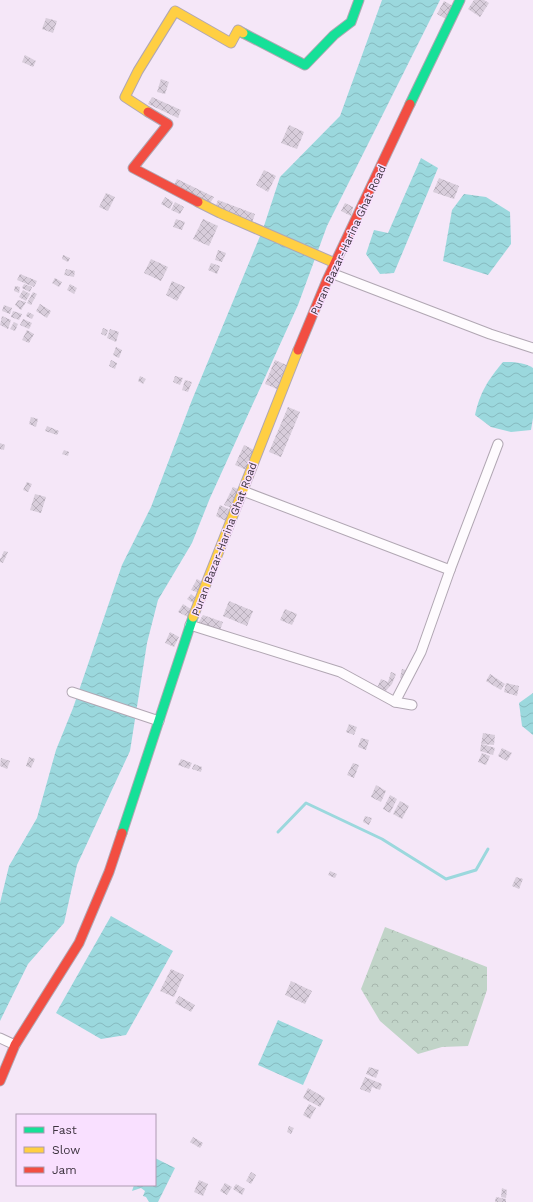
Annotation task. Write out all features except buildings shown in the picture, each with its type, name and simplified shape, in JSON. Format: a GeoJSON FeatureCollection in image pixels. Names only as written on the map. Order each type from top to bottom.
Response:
{"type":"FeatureCollection","features":[{"type":"Feature","properties":{"kind":"main road"},"geometry":{"type":"LineString","coordinates":[[336,263],[220,213],[133,168],[168,124],[125,97],[138,71],[176,11],[231,43],[238,30],[305,65],[334,35],[350,22],[359,0]]}},
{"type":"Feature","properties":{"kind":"main road","name":"Puran Bazar-Harina Ghat Road"},"geometry":{"type":"LineString","coordinates":[[0,1081],[15,1045],[79,943],[109,872],[190,625],[282,391],[331,273],[448,21],[460,0]]}},
{"type":"Feature","properties":{"kind":"street"},"geometry":{"type":"LineString","coordinates":[[331,273],[490,334],[533,348]]}},
{"type":"Feature","properties":{"kind":"street"},"geometry":{"type":"LineString","coordinates":[[395,702],[421,652],[450,570],[498,444]]}},
{"type":"Feature","properties":{"kind":"street"},"geometry":{"type":"LineString","coordinates":[[243,491],[450,570]]}},
{"type":"Feature","properties":{"kind":"street"},"geometry":{"type":"LineString","coordinates":[[190,625],[340,672],[395,702],[412,705]]}},
{"type":"Feature","properties":{"kind":"street"},"geometry":{"type":"LineString","coordinates":[[72,692],[159,721]]}},
{"type":"Feature","properties":{"kind":"street"},"geometry":{"type":"LineString","coordinates":[[0,1038],[15,1045]]}},
{"type":"Feature","properties":{"kind":"green space"},"geometry":{"type":"Polygon","coordinates":[[[385,927],[487,967],[487,990],[468,1046],[442,1047],[418,1054],[380,1021],[361,989],[385,927]]]}},
{"type":"Feature","properties":{"kind":"water"},"geometry":{"type":"Polygon","coordinates":[[[382,0],[440,0],[327,226],[298,305],[210,498],[192,543],[158,600],[147,643],[130,751],[77,865],[64,923],[28,964],[0,1021],[0,903],[9,866],[37,818],[56,750],[73,708],[122,565],[151,507],[192,400],[263,229],[280,177],[340,116],[382,0]]]}},
{"type":"Feature","properties":{"kind":"water"},"geometry":{"type":"Polygon","coordinates":[[[421,158],[438,168],[394,273],[380,274],[366,254],[374,230],[388,233],[421,158]]]}},
{"type":"Feature","properties":{"kind":"water"},"geometry":{"type":"Polygon","coordinates":[[[464,194],[486,197],[510,212],[511,244],[488,275],[443,261],[452,210],[464,194]]]}},
{"type":"Feature","properties":{"kind":"water"},"geometry":{"type":"Polygon","coordinates":[[[503,362],[522,363],[533,368],[533,418],[531,430],[511,432],[491,427],[475,415],[479,400],[485,387],[503,362]]]}},
{"type":"Feature","properties":{"kind":"water"},"geometry":{"type":"Polygon","coordinates":[[[533,693],[533,735],[522,726],[519,703],[533,693]]]}},
{"type":"Feature","properties":{"kind":"water"},"geometry":{"type":"Polygon","coordinates":[[[111,916],[173,951],[126,1035],[101,1039],[56,1013],[111,916]]]}},
{"type":"Feature","properties":{"kind":"water"},"geometry":{"type":"Polygon","coordinates":[[[278,1020],[323,1040],[303,1085],[258,1065],[278,1020]]]}},
{"type":"Feature","properties":{"kind":"water"},"geometry":{"type":"Polygon","coordinates":[[[156,1158],[175,1168],[158,1202],[149,1202],[146,1197],[143,1196],[145,1191],[141,1188],[132,1191],[134,1186],[156,1186],[156,1158]]]}},
{"type":"Feature","properties":{"kind":"waterway"},"geometry":{"type":"LineString","coordinates":[[278,832],[306,803],[382,839],[446,879],[476,870],[488,849]]}},
{"type":"Feature","properties":{"kind":"traffic: fast"},"geometry":{"type":"LineString","coordinates":[[243,33],[305,65],[334,35],[351,22],[359,0]]}},
{"type":"Feature","properties":{"kind":"traffic: fast"},"geometry":{"type":"LineString","coordinates":[[410,104],[460,0]]}},
{"type":"Feature","properties":{"kind":"traffic: fast"},"geometry":{"type":"LineString","coordinates":[[122,833],[193,617]]}},
{"type":"Feature","properties":{"kind":"traffic: slow"},"geometry":{"type":"LineString","coordinates":[[148,112],[125,97],[138,71],[175,11],[231,43],[238,30],[243,33]]}},
{"type":"Feature","properties":{"kind":"traffic: slow"},"geometry":{"type":"LineString","coordinates":[[198,202],[335,263]]}},
{"type":"Feature","properties":{"kind":"traffic: slow"},"geometry":{"type":"LineString","coordinates":[[193,617],[298,350]]}},
{"type":"Feature","properties":{"kind":"traffic: jam"},"geometry":{"type":"LineString","coordinates":[[298,350],[327,280],[410,104]]}},
{"type":"Feature","properties":{"kind":"traffic: jam"},"geometry":{"type":"LineString","coordinates":[[148,112],[168,124],[133,168],[198,202]]}},
{"type":"Feature","properties":{"kind":"traffic: jam"},"geometry":{"type":"LineString","coordinates":[[0,1081],[15,1045],[79,943],[109,872],[122,833]]}}]}
